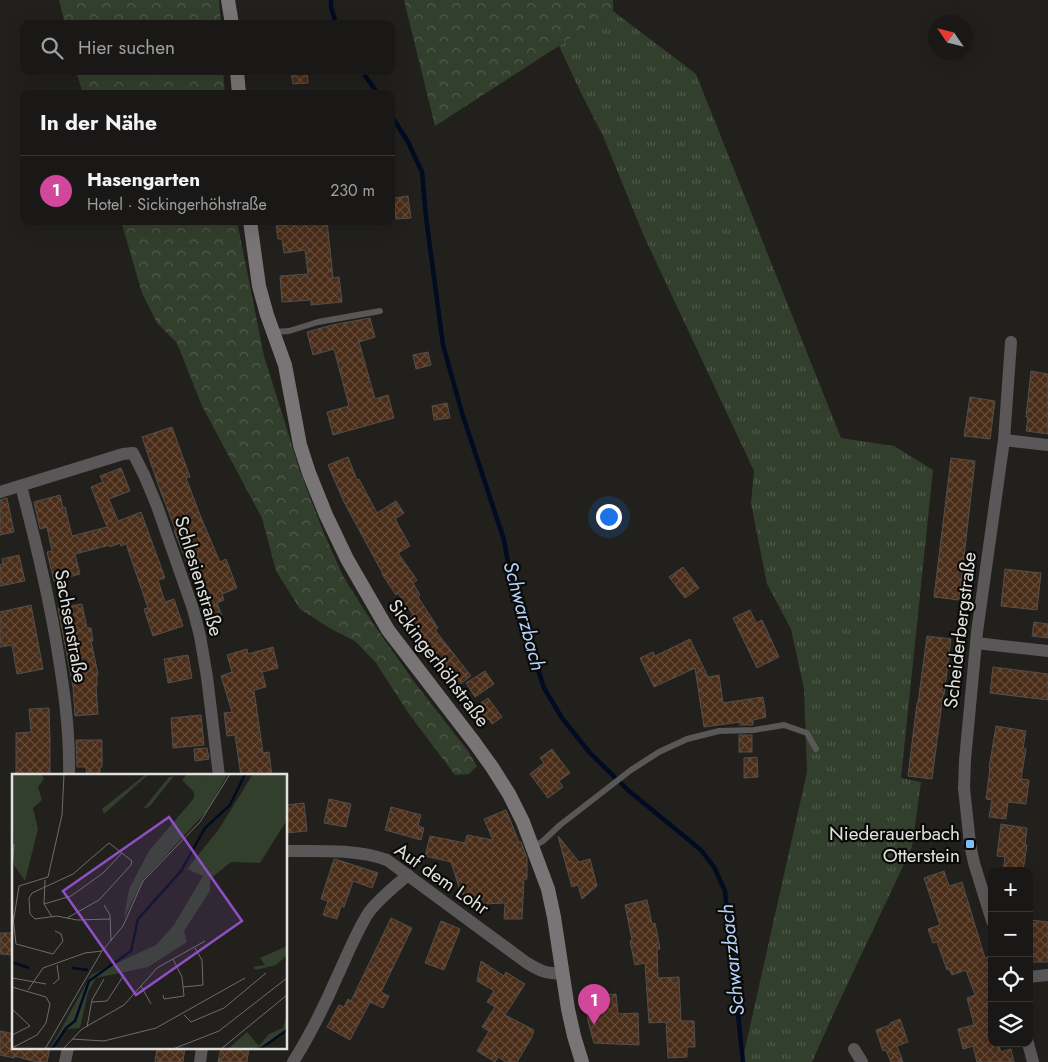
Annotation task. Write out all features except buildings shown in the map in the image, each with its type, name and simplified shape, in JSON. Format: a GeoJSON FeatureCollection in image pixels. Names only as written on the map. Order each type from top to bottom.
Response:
{"type":"FeatureCollection","features":[{"type":"Feature","properties":{"kind":"main road"},"geometry":{"type":"LineString","coordinates":[[228,0],[231,20]]}},
{"type":"Feature","properties":{"kind":"main road"},"geometry":{"type":"LineString","coordinates":[[237,75],[239,90]]}},
{"type":"Feature","properties":{"kind":"main road","name":"Sickingerhöhstraße"},"geometry":{"type":"LineString","coordinates":[[251,225],[259,286],[265,309],[285,364],[300,446],[326,516],[347,559],[388,630],[492,767],[520,815],[548,889],[568,1009],[582,1062]]}},
{"type":"Feature","properties":{"kind":"street","name":"Scheiderbergstraße"},"geometry":{"type":"LineString","coordinates":[[989,912],[972,854],[964,788],[976,643],[1004,440],[1011,342]]}},
{"type":"Feature","properties":{"kind":"street"},"geometry":{"type":"LineString","coordinates":[[1004,440],[1048,445]]}},
{"type":"Feature","properties":{"kind":"street","name":"Schlesienstraße"},"geometry":{"type":"LineString","coordinates":[[21,486],[123,454],[133,453],[157,506],[193,609],[207,677],[219,774]]}},
{"type":"Feature","properties":{"kind":"street"},"geometry":{"type":"LineString","coordinates":[[0,492],[21,486]]}},
{"type":"Feature","properties":{"kind":"street","name":"Sachsenstraße"},"geometry":{"type":"LineString","coordinates":[[21,486],[49,601],[60,667],[66,709],[69,774]]}},
{"type":"Feature","properties":{"kind":"street"},"geometry":{"type":"LineString","coordinates":[[976,643],[1048,650]]}},
{"type":"Feature","properties":{"kind":"street","name":"Auf dem Lohr"},"geometry":{"type":"LineString","coordinates":[[288,851],[341,852],[377,857],[408,875],[527,964],[541,972],[563,974]]}},
{"type":"Feature","properties":{"kind":"street"},"geometry":{"type":"LineString","coordinates":[[293,1062],[324,1006],[369,913],[382,897],[408,875]]}},
{"type":"Feature","properties":{"kind":"street"},"geometry":{"type":"LineString","coordinates":[[1033,977],[1048,975]]}},
{"type":"Feature","properties":{"kind":"street"},"geometry":{"type":"LineString","coordinates":[[1029,1047],[1034,1062]]}},
{"type":"Feature","properties":{"kind":"street"},"geometry":{"type":"LineString","coordinates":[[854,1049],[862,1062]]}},
{"type":"Feature","properties":{"kind":"lane"},"geometry":{"type":"LineString","coordinates":[[273,332],[289,331],[318,322],[380,311]]}},
{"type":"Feature","properties":{"kind":"lane"},"geometry":{"type":"LineString","coordinates":[[533,847],[631,770],[659,752],[687,739],[720,732],[754,730],[784,725],[807,733],[816,749]]}},
{"type":"Feature","properties":{"kind":"green space"},"geometry":{"type":"Polygon","coordinates":[[[59,0],[219,0],[221,20],[64,20],[59,0]]]}},
{"type":"Feature","properties":{"kind":"green space"},"geometry":{"type":"Polygon","coordinates":[[[404,0],[613,0],[613,11],[435,126],[404,0]]]}},
{"type":"Feature","properties":{"kind":"green space"},"geometry":{"type":"Polygon","coordinates":[[[613,11],[696,74],[841,438],[894,446],[933,470],[901,778],[921,782],[912,847],[812,1062],[742,1062],[807,772],[804,689],[791,629],[767,584],[751,503],[754,471],[643,234],[603,136],[559,46],[613,11]]]}},
{"type":"Feature","properties":{"kind":"green space"},"geometry":{"type":"Polygon","coordinates":[[[77,75],[223,75],[225,90],[82,90],[77,75]]]}},
{"type":"Feature","properties":{"kind":"green space"},"geometry":{"type":"Polygon","coordinates":[[[122,225],[238,225],[264,356],[300,471],[323,531],[343,576],[370,619],[415,683],[468,751],[477,766],[469,774],[455,775],[409,714],[376,663],[355,641],[331,629],[300,609],[276,571],[262,518],[202,406],[177,343],[157,323],[142,293],[122,225]]]}},
{"type":"Feature","properties":{"kind":"waterway","name":"Schwarzbach"},"geometry":{"type":"LineString","coordinates":[[331,0],[335,20]]}},
{"type":"Feature","properties":{"kind":"waterway","name":"Schwarzbach"},"geometry":{"type":"LineString","coordinates":[[365,75],[375,90]]}},
{"type":"Feature","properties":{"kind":"waterway","name":"Schwarzbach"},"geometry":{"type":"LineString","coordinates":[[395,121],[408,142],[422,172],[443,345],[462,413],[504,540],[513,591],[544,688],[562,718],[590,753],[629,791],[701,850],[714,867],[725,891],[743,1062]]}},
{"type":"Feature","properties":{"kind":"place","name":"Niederauerbach Otterstein"},"geometry":{"type":"Point","coordinates":[970,844]}},
{"type":"Feature","properties":{"kind":"place","name":"Hasengarten"},"geometry":{"type":"Point","coordinates":[594,1025]}}]}
